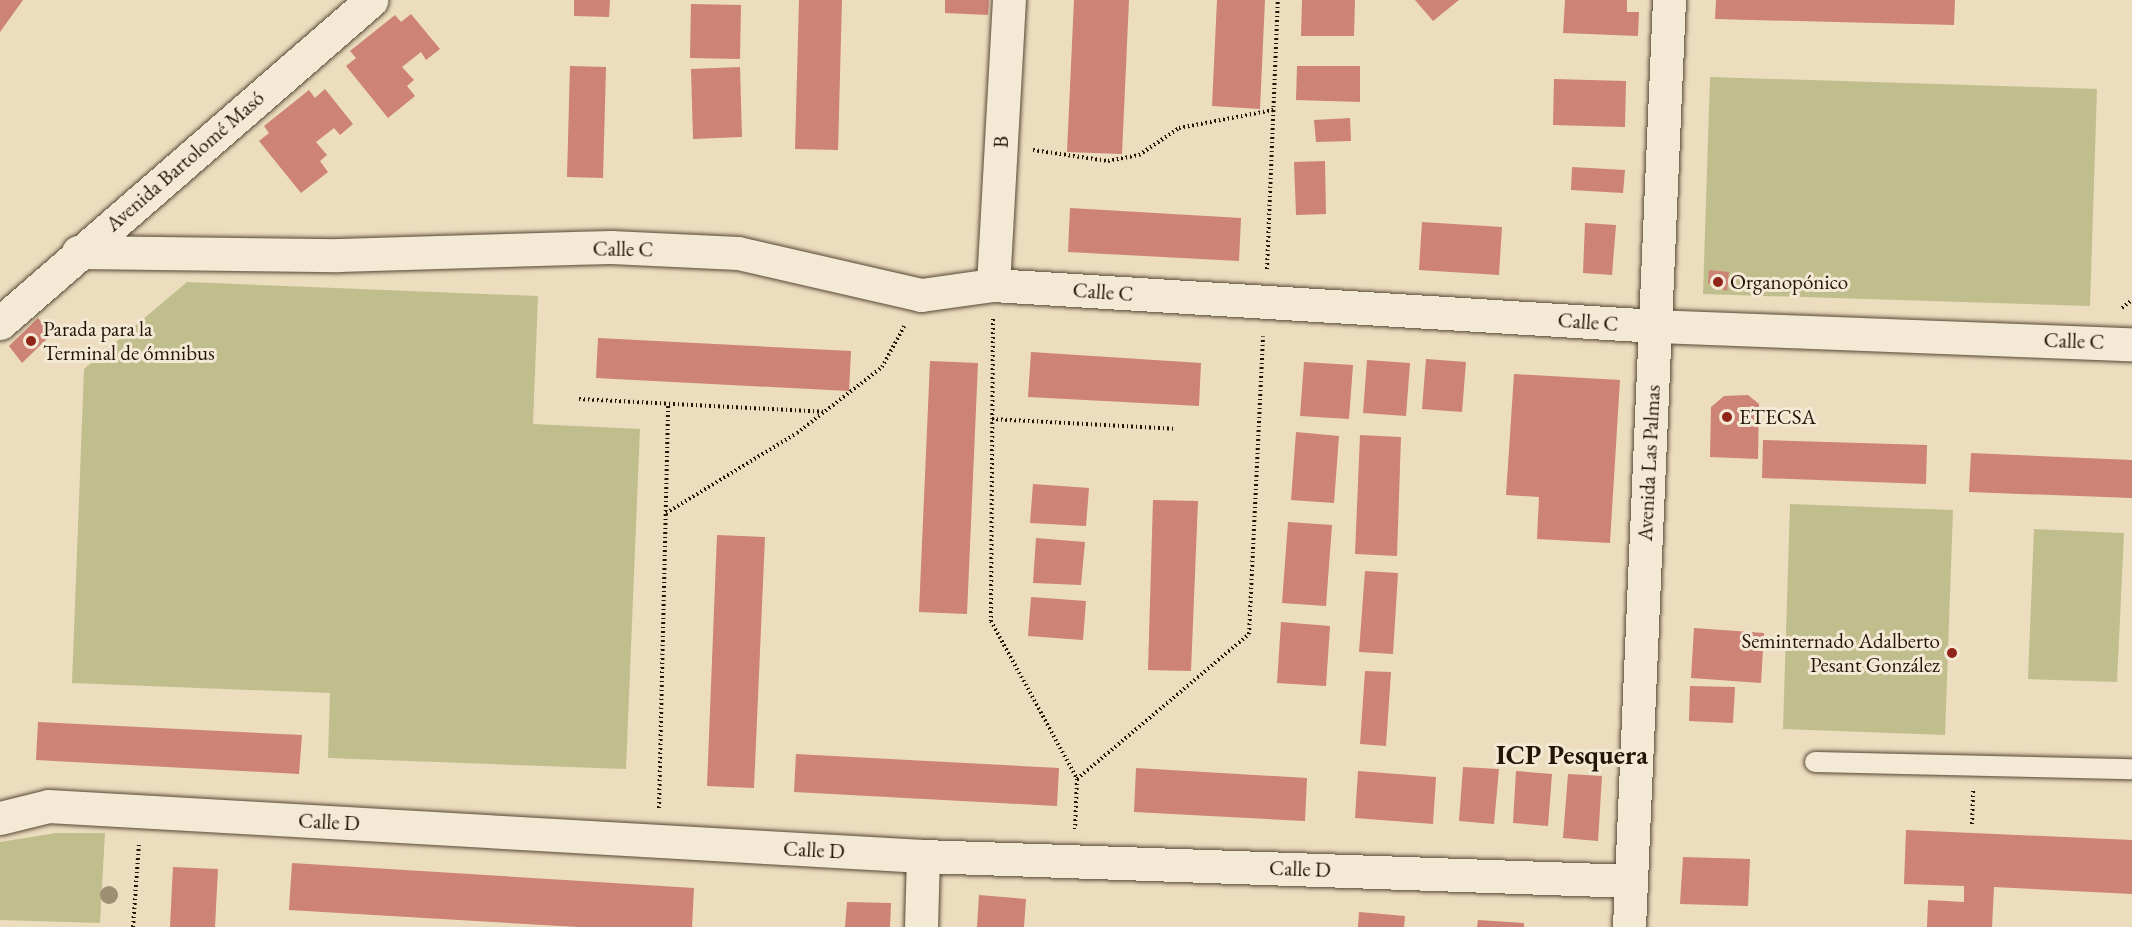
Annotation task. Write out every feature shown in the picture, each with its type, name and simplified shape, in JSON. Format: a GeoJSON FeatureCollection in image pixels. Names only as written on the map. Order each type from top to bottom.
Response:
{"type":"FeatureCollection","features":[{"type":"Feature","properties":{"kind":"street","name":"Avenida Bartolomé Masó"},"geometry":{"type":"LineString","coordinates":[[0,323],[78,252],[371,0]]}},
{"type":"Feature","properties":{"kind":"street","name":"B"},"geometry":{"type":"LineString","coordinates":[[993,285],[1009,0]]}},
{"type":"Feature","properties":{"kind":"street","name":"Avenida Las Palmas"},"geometry":{"type":"LineString","coordinates":[[1629,927],[1669,0]]}},
{"type":"Feature","properties":{"kind":"street","name":"Calle C"},"geometry":{"type":"LineString","coordinates":[[78,252],[338,255],[611,247],[738,253],[921,295],[993,285],[1655,327],[2132,344]]}},
{"type":"Feature","properties":{"kind":"street","name":"Calle D"},"geometry":{"type":"LineString","coordinates":[[0,818],[48,806],[923,856],[1631,881]]}},
{"type":"Feature","properties":{"kind":"street"},"geometry":{"type":"LineString","coordinates":[[921,927],[923,856]]}},
{"type":"Feature","properties":{"kind":"lane"},"geometry":{"type":"LineString","coordinates":[[1815,762],[2132,769]]}},
{"type":"Feature","properties":{"kind":"path"},"geometry":{"type":"LineString","coordinates":[[1077,779],[1249,634],[1278,0]]}},
{"type":"Feature","properties":{"kind":"path"},"geometry":{"type":"LineString","coordinates":[[1001,139],[1057,157],[1108,161],[1139,155],[1179,128],[1273,110]]}},
{"type":"Feature","properties":{"kind":"path"},"geometry":{"type":"LineString","coordinates":[[993,285],[991,621],[1077,779],[1074,861]]}},
{"type":"Feature","properties":{"kind":"path"},"geometry":{"type":"LineString","coordinates":[[666,513],[825,412],[882,368],[921,295]]}},
{"type":"Feature","properties":{"kind":"path"},"geometry":{"type":"LineString","coordinates":[[579,399],[825,412]]}},
{"type":"Feature","properties":{"kind":"path"},"geometry":{"type":"LineString","coordinates":[[658,841],[668,404]]}},
{"type":"Feature","properties":{"kind":"path"},"geometry":{"type":"LineString","coordinates":[[992,419],[1174,429]]}},
{"type":"Feature","properties":{"kind":"path"},"geometry":{"type":"LineString","coordinates":[[133,927],[141,811]]}},
{"type":"Feature","properties":{"kind":"shaded area"},"geometry":{"type":"Polygon","coordinates":[[[1710,77],[2097,89],[2090,306],[1703,294],[1710,77]]]}},
{"type":"Feature","properties":{"kind":"shaded area"},"geometry":{"type":"Polygon","coordinates":[[[187,282],[538,296],[533,424],[640,429],[626,769],[328,758],[330,693],[72,683],[84,369],[187,282]]]}},
{"type":"Feature","properties":{"kind":"shaded area"},"geometry":{"type":"Polygon","coordinates":[[[1790,504],[1953,510],[1945,735],[1783,729],[1790,504]]]}},
{"type":"Feature","properties":{"kind":"shaded area"},"geometry":{"type":"Polygon","coordinates":[[[2034,529],[2124,533],[2117,682],[2028,679],[2034,529]]]}},
{"type":"Feature","properties":{"kind":"shaded area"},"geometry":{"type":"Polygon","coordinates":[[[56,833],[105,833],[100,923],[0,920],[0,842],[56,833]]]}},
{"type":"Feature","properties":{"kind":"building"},"geometry":{"type":"Polygon","coordinates":[[[0,0],[23,0],[0,32],[0,0]]]}},
{"type":"Feature","properties":{"kind":"building"},"geometry":{"type":"Polygon","coordinates":[[[574,0],[610,0],[609,17],[574,16],[574,0]]]}},
{"type":"Feature","properties":{"kind":"building"},"geometry":{"type":"Polygon","coordinates":[[[799,0],[842,0],[838,150],[795,149],[799,0]]]}},
{"type":"Feature","properties":{"kind":"building"},"geometry":{"type":"Polygon","coordinates":[[[945,0],[989,0],[988,15],[945,13],[945,0]]]}},
{"type":"Feature","properties":{"kind":"building"},"geometry":{"type":"Polygon","coordinates":[[[1074,0],[1129,0],[1122,154],[1067,152],[1074,0]]]}},
{"type":"Feature","properties":{"kind":"building"},"geometry":{"type":"Polygon","coordinates":[[[1217,0],[1265,0],[1260,109],[1212,106],[1217,0]]]}},
{"type":"Feature","properties":{"kind":"building"},"geometry":{"type":"Polygon","coordinates":[[[1302,0],[1355,0],[1354,36],[1301,36],[1302,0]]]}},
{"type":"Feature","properties":{"kind":"building"},"geometry":{"type":"Polygon","coordinates":[[[1415,0],[1459,0],[1433,21],[1415,0]]]}},
{"type":"Feature","properties":{"kind":"building"},"geometry":{"type":"Polygon","coordinates":[[[1565,0],[1627,0],[1627,12],[1639,12],[1638,36],[1563,33],[1565,0]]]}},
{"type":"Feature","properties":{"kind":"building"},"geometry":{"type":"Polygon","coordinates":[[[1716,0],[1955,0],[1954,25],[1715,19],[1716,0]]]}},
{"type":"Feature","properties":{"kind":"building"},"geometry":{"type":"Polygon","coordinates":[[[691,4],[741,5],[740,59],[690,58],[691,4]]]}},
{"type":"Feature","properties":{"kind":"building"},"geometry":{"type":"Polygon","coordinates":[[[411,14],[440,49],[426,60],[421,52],[402,67],[414,80],[407,86],[415,96],[388,118],[346,66],[356,58],[350,51],[395,15],[401,22],[411,14]]]}},
{"type":"Feature","properties":{"kind":"building"},"geometry":{"type":"Polygon","coordinates":[[[570,66],[606,67],[603,178],[567,177],[570,66]]]}},
{"type":"Feature","properties":{"kind":"building"},"geometry":{"type":"Polygon","coordinates":[[[1297,66],[1360,66],[1360,102],[1296,100],[1297,66]]]}},
{"type":"Feature","properties":{"kind":"building"},"geometry":{"type":"Polygon","coordinates":[[[740,67],[742,137],[693,139],[691,69],[740,67]]]}},
{"type":"Feature","properties":{"kind":"building"},"geometry":{"type":"Polygon","coordinates":[[[1554,79],[1626,81],[1625,127],[1553,125],[1554,79]]]}},
{"type":"Feature","properties":{"kind":"building"},"geometry":{"type":"Polygon","coordinates":[[[325,89],[353,124],[340,135],[334,128],[316,142],[327,155],[320,161],[328,172],[301,193],[259,141],[269,133],[264,126],[309,90],[315,98],[325,89]]]}},
{"type":"Feature","properties":{"kind":"building"},"geometry":{"type":"Polygon","coordinates":[[[1350,118],[1351,141],[1316,142],[1314,120],[1350,118]]]}},
{"type":"Feature","properties":{"kind":"building"},"geometry":{"type":"Polygon","coordinates":[[[1325,161],[1326,214],[1296,215],[1294,162],[1325,161]]]}},
{"type":"Feature","properties":{"kind":"building"},"geometry":{"type":"Polygon","coordinates":[[[1572,167],[1625,170],[1623,193],[1571,190],[1572,167]]]}},
{"type":"Feature","properties":{"kind":"building"},"geometry":{"type":"Polygon","coordinates":[[[1070,208],[1241,218],[1239,261],[1068,252],[1070,208]]]}},
{"type":"Feature","properties":{"kind":"building"},"geometry":{"type":"Polygon","coordinates":[[[1422,222],[1502,227],[1499,275],[1419,270],[1422,222]]]}},
{"type":"Feature","properties":{"kind":"building"},"geometry":{"type":"Polygon","coordinates":[[[1585,223],[1616,225],[1612,275],[1583,273],[1585,223]]]}},
{"type":"Feature","properties":{"kind":"building"},"geometry":{"type":"Polygon","coordinates":[[[1709,270],[1729,272],[1727,291],[1708,283],[1709,270]]]}},
{"type":"Feature","properties":{"kind":"building"},"geometry":{"type":"Polygon","coordinates":[[[38,318],[52,334],[22,363],[9,346],[38,318]]]}},
{"type":"Feature","properties":{"kind":"building"},"geometry":{"type":"Polygon","coordinates":[[[598,338],[851,351],[849,391],[596,378],[598,338]]]}},
{"type":"Feature","properties":{"kind":"building"},"geometry":{"type":"Polygon","coordinates":[[[1031,352],[1201,363],[1199,406],[1028,397],[1031,352]]]}},
{"type":"Feature","properties":{"kind":"building"},"geometry":{"type":"Polygon","coordinates":[[[1426,359],[1466,362],[1462,412],[1422,409],[1426,359]]]}},
{"type":"Feature","properties":{"kind":"building"},"geometry":{"type":"Polygon","coordinates":[[[1367,360],[1410,363],[1406,416],[1363,413],[1367,360]]]}},
{"type":"Feature","properties":{"kind":"building"},"geometry":{"type":"Polygon","coordinates":[[[930,361],[978,363],[967,614],[919,612],[930,361]]]}},
{"type":"Feature","properties":{"kind":"building"},"geometry":{"type":"Polygon","coordinates":[[[1304,362],[1353,365],[1349,419],[1300,416],[1304,362]]]}},
{"type":"Feature","properties":{"kind":"building"},"geometry":{"type":"Polygon","coordinates":[[[1514,374],[1620,380],[1610,543],[1537,539],[1539,497],[1506,495],[1514,374]]]}},
{"type":"Feature","properties":{"kind":"building"},"geometry":{"type":"Polygon","coordinates":[[[1748,395],[1759,404],[1758,459],[1710,457],[1711,407],[1724,396],[1748,395]]]}},
{"type":"Feature","properties":{"kind":"building"},"geometry":{"type":"Polygon","coordinates":[[[1296,432],[1339,436],[1334,503],[1291,500],[1296,432]]]}},
{"type":"Feature","properties":{"kind":"building"},"geometry":{"type":"Polygon","coordinates":[[[1360,435],[1401,437],[1397,556],[1355,554],[1360,435]]]}},
{"type":"Feature","properties":{"kind":"building"},"geometry":{"type":"Polygon","coordinates":[[[1763,440],[1927,445],[1926,484],[1762,478],[1763,440]]]}},
{"type":"Feature","properties":{"kind":"building"},"geometry":{"type":"Polygon","coordinates":[[[1971,453],[2132,460],[2132,498],[1969,492],[1971,453]]]}},
{"type":"Feature","properties":{"kind":"building"},"geometry":{"type":"Polygon","coordinates":[[[1033,484],[1089,488],[1086,526],[1030,523],[1033,484]]]}},
{"type":"Feature","properties":{"kind":"building"},"geometry":{"type":"Polygon","coordinates":[[[1153,500],[1198,501],[1191,671],[1148,670],[1153,500]]]}},
{"type":"Feature","properties":{"kind":"building"},"geometry":{"type":"Polygon","coordinates":[[[1288,522],[1332,525],[1326,606],[1282,603],[1288,522]]]}},
{"type":"Feature","properties":{"kind":"building"},"geometry":{"type":"Polygon","coordinates":[[[717,535],[765,537],[754,788],[707,786],[717,535]]]}},
{"type":"Feature","properties":{"kind":"building"},"geometry":{"type":"Polygon","coordinates":[[[1036,538],[1085,542],[1081,585],[1033,583],[1036,538]]]}},
{"type":"Feature","properties":{"kind":"building"},"geometry":{"type":"Polygon","coordinates":[[[1365,571],[1398,573],[1393,654],[1359,652],[1365,571]]]}},
{"type":"Feature","properties":{"kind":"building"},"geometry":{"type":"Polygon","coordinates":[[[1031,597],[1086,601],[1083,640],[1028,636],[1031,597]]]}},
{"type":"Feature","properties":{"kind":"building"},"geometry":{"type":"Polygon","coordinates":[[[1281,622],[1330,626],[1326,686],[1277,683],[1281,622]]]}},
{"type":"Feature","properties":{"kind":"building"},"geometry":{"type":"Polygon","coordinates":[[[1694,628],[1764,633],[1761,683],[1691,678],[1694,628]]]}},
{"type":"Feature","properties":{"kind":"building"},"geometry":{"type":"Polygon","coordinates":[[[1365,671],[1391,672],[1386,746],[1360,744],[1365,671]]]}},
{"type":"Feature","properties":{"kind":"building"},"geometry":{"type":"Polygon","coordinates":[[[1690,686],[1735,687],[1733,723],[1689,721],[1690,686]]]}},
{"type":"Feature","properties":{"kind":"building"},"geometry":{"type":"Polygon","coordinates":[[[38,722],[302,735],[299,774],[36,760],[38,722]]]}},
{"type":"Feature","properties":{"kind":"building"},"geometry":{"type":"Polygon","coordinates":[[[796,754],[1059,768],[1057,806],[794,792],[796,754]]]}},
{"type":"Feature","properties":{"kind":"building"},"geometry":{"type":"Polygon","coordinates":[[[1463,767],[1499,769],[1494,824],[1459,821],[1463,767]]]}},
{"type":"Feature","properties":{"kind":"building"},"geometry":{"type":"Polygon","coordinates":[[[1136,768],[1307,778],[1305,821],[1134,812],[1136,768]]]}},
{"type":"Feature","properties":{"kind":"building"},"geometry":{"type":"Polygon","coordinates":[[[1358,771],[1436,777],[1433,824],[1355,818],[1358,771]]]}},
{"type":"Feature","properties":{"kind":"building"},"geometry":{"type":"Polygon","coordinates":[[[1516,771],[1552,774],[1548,826],[1513,823],[1516,771]]]}},
{"type":"Feature","properties":{"kind":"building"},"geometry":{"type":"Polygon","coordinates":[[[1568,774],[1602,776],[1598,841],[1563,838],[1568,774]]]}},
{"type":"Feature","properties":{"kind":"building"},"geometry":{"type":"Polygon","coordinates":[[[1906,830],[2132,840],[2132,894],[1994,887],[1992,927],[1927,927],[1928,900],[1964,902],[1964,886],[1904,884],[1906,830]]]}},
{"type":"Feature","properties":{"kind":"building"},"geometry":{"type":"Polygon","coordinates":[[[1683,857],[1750,859],[1748,906],[1680,904],[1683,857]]]}},
{"type":"Feature","properties":{"kind":"building"},"geometry":{"type":"Polygon","coordinates":[[[292,863],[694,888],[692,927],[578,927],[289,910],[292,863]]]}},
{"type":"Feature","properties":{"kind":"building"},"geometry":{"type":"Polygon","coordinates":[[[173,867],[218,869],[215,927],[170,927],[173,867]]]}},
{"type":"Feature","properties":{"kind":"building"},"geometry":{"type":"Polygon","coordinates":[[[979,895],[1026,899],[1024,927],[977,927],[979,895]]]}},
{"type":"Feature","properties":{"kind":"building"},"geometry":{"type":"Polygon","coordinates":[[[847,902],[891,903],[890,927],[845,927],[847,902]]]}},
{"type":"Feature","properties":{"kind":"building"},"geometry":{"type":"Polygon","coordinates":[[[1359,912],[1405,916],[1404,927],[1358,927],[1359,912]]]}},
{"type":"Feature","properties":{"kind":"building"},"geometry":{"type":"Polygon","coordinates":[[[1478,920],[1524,923],[1524,927],[1477,927],[1478,920]]]}},
{"type":"Feature","properties":{"kind":"place","name":"Organopónico"},"geometry":{"type":"Point","coordinates":[1718,282]}},
{"type":"Feature","properties":{"kind":"place","name":"Parada para la Terminal de ómnibus"},"geometry":{"type":"Point","coordinates":[31,341]}},
{"type":"Feature","properties":{"kind":"place","name":"ETECSA"},"geometry":{"type":"Point","coordinates":[1727,417]}},
{"type":"Feature","properties":{"kind":"place","name":"Seminternado Adalberto Pesant González"},"geometry":{"type":"Point","coordinates":[1952,653]}},
{"type":"Feature","properties":{"kind":"district","name":"ICP Pesquera"},"geometry":{"type":"Point","coordinates":[1572,755]}}]}
